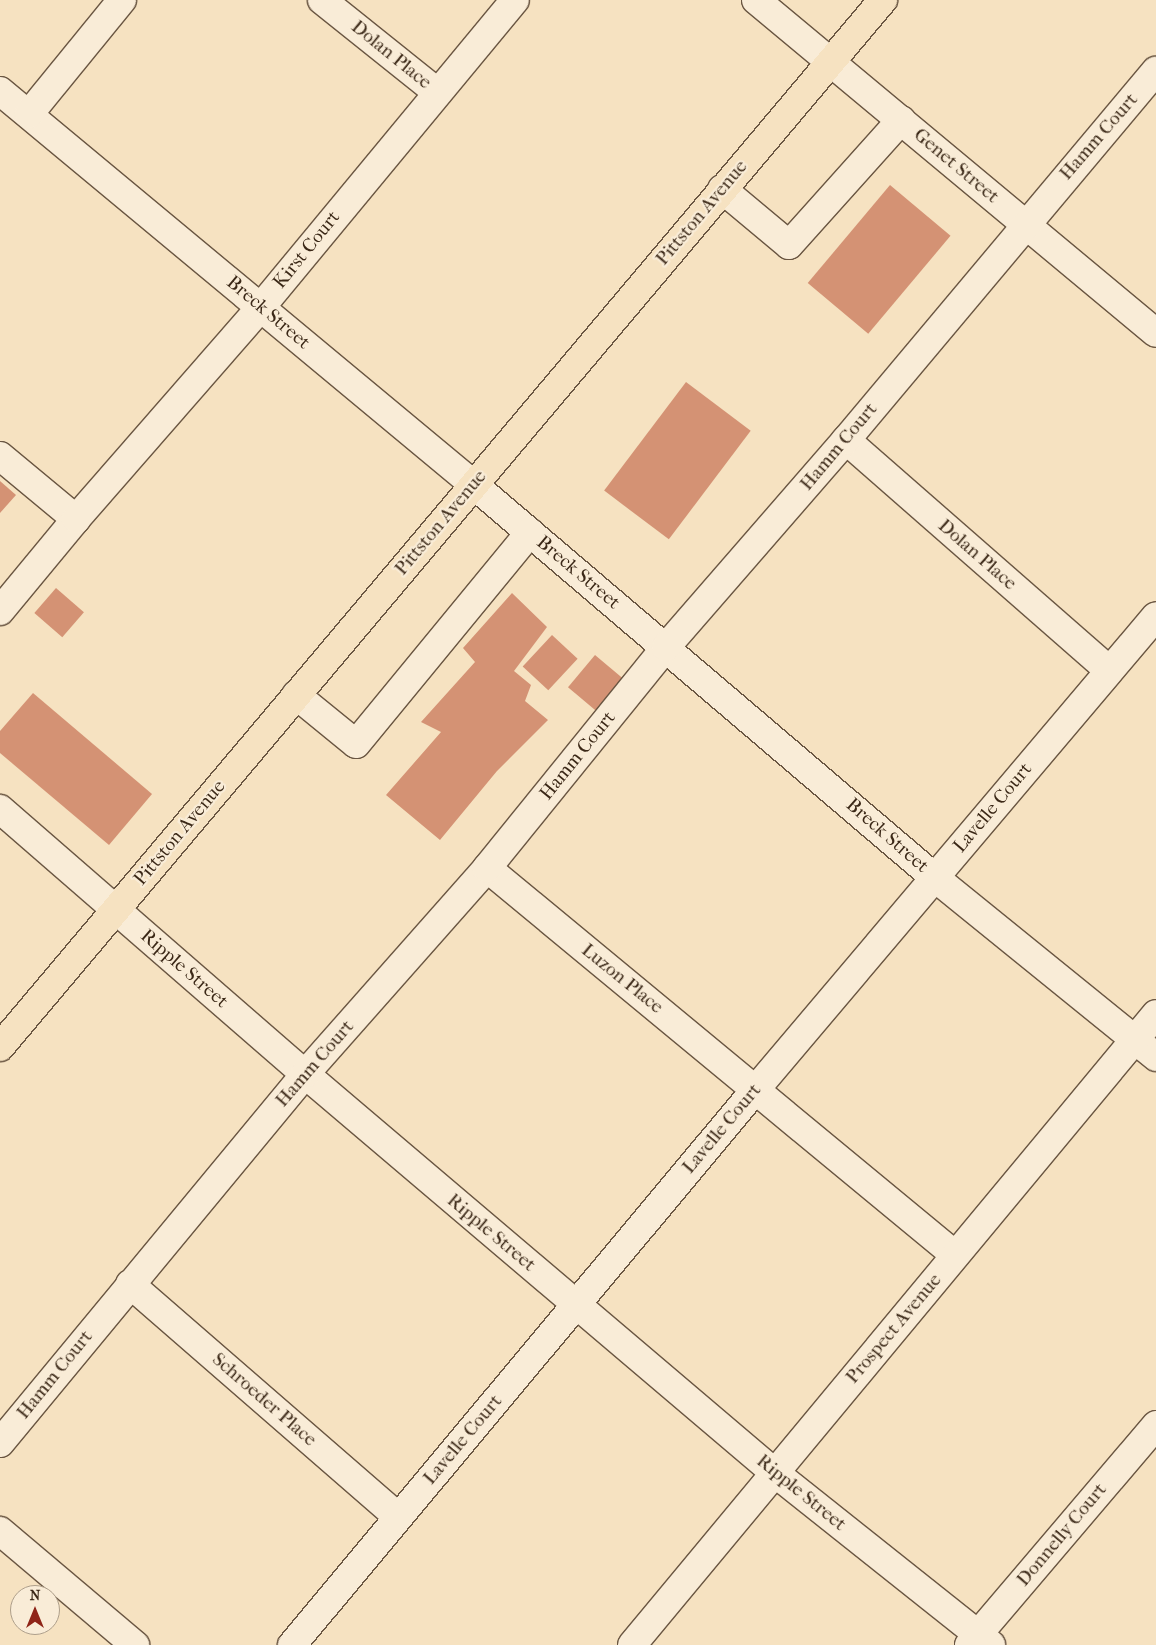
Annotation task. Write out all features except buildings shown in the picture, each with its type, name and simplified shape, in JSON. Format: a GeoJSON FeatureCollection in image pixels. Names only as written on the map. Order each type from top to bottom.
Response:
{"type":"FeatureCollection","features":[{"type":"Feature","properties":{"kind":"main road","name":"Pittston Avenue"},"geometry":{"type":"LineString","coordinates":[[0,1047],[883,0]]}},
{"type":"Feature","properties":{"kind":"street"},"geometry":{"type":"LineString","coordinates":[[29,114],[122,0]]}},
{"type":"Feature","properties":{"kind":"street","name":"Dolan Place"},"geometry":{"type":"LineString","coordinates":[[322,0],[436,92]]}},
{"type":"Feature","properties":{"kind":"street","name":"Kirst Court"},"geometry":{"type":"LineString","coordinates":[[0,611],[76,519],[261,306],[436,92],[515,0]]}},
{"type":"Feature","properties":{"kind":"street","name":"Genet Street"},"geometry":{"type":"LineString","coordinates":[[756,0],[1156,333]]}},
{"type":"Feature","properties":{"kind":"street","name":"Hamm Court"},"geometry":{"type":"LineString","coordinates":[[0,1442],[305,1074],[487,868],[666,647],[846,440],[1025,224],[1156,71]]}},
{"type":"Feature","properties":{"kind":"street","name":"Breck Street"},"geometry":{"type":"LineString","coordinates":[[0,91],[261,306],[530,532],[934,877],[1135,1038],[1156,1057]]}},
{"type":"Feature","properties":{"kind":"street"},"geometry":{"type":"LineString","coordinates":[[722,189],[789,246],[901,120]]}},
{"type":"Feature","properties":{"kind":"street","name":"Dolan Place"},"geometry":{"type":"LineString","coordinates":[[846,440],[1109,670]]}},
{"type":"Feature","properties":{"kind":"street"},"geometry":{"type":"LineString","coordinates":[[0,456],[76,519]]}},
{"type":"Feature","properties":{"kind":"street"},"geometry":{"type":"LineString","coordinates":[[296,695],[356,744],[530,532]]}},
{"type":"Feature","properties":{"kind":"street","name":"Lavelle Court"},"geometry":{"type":"LineString","coordinates":[[292,1645],[934,877],[1156,616]]}},
{"type":"Feature","properties":{"kind":"street","name":"Ripple Street"},"geometry":{"type":"LineString","coordinates":[[0,809],[305,1074],[576,1305],[775,1473],[979,1641]]}},
{"type":"Feature","properties":{"kind":"street","name":"Luzon Place"},"geometry":{"type":"LineString","coordinates":[[487,868],[955,1255]]}},
{"type":"Feature","properties":{"kind":"street","name":"Prospect Avenue"},"geometry":{"type":"LineString","coordinates":[[632,1645],[1156,1014]]}},
{"type":"Feature","properties":{"kind":"street","name":"Schroeder Place"},"geometry":{"type":"LineString","coordinates":[[130,1284],[398,1517]]}},
{"type":"Feature","properties":{"kind":"street","name":"Donnelly Court"},"geometry":{"type":"LineString","coordinates":[[979,1641],[1156,1425]]}},
{"type":"Feature","properties":{"kind":"street"},"geometry":{"type":"LineString","coordinates":[[0,1531],[135,1645]]}}]}
